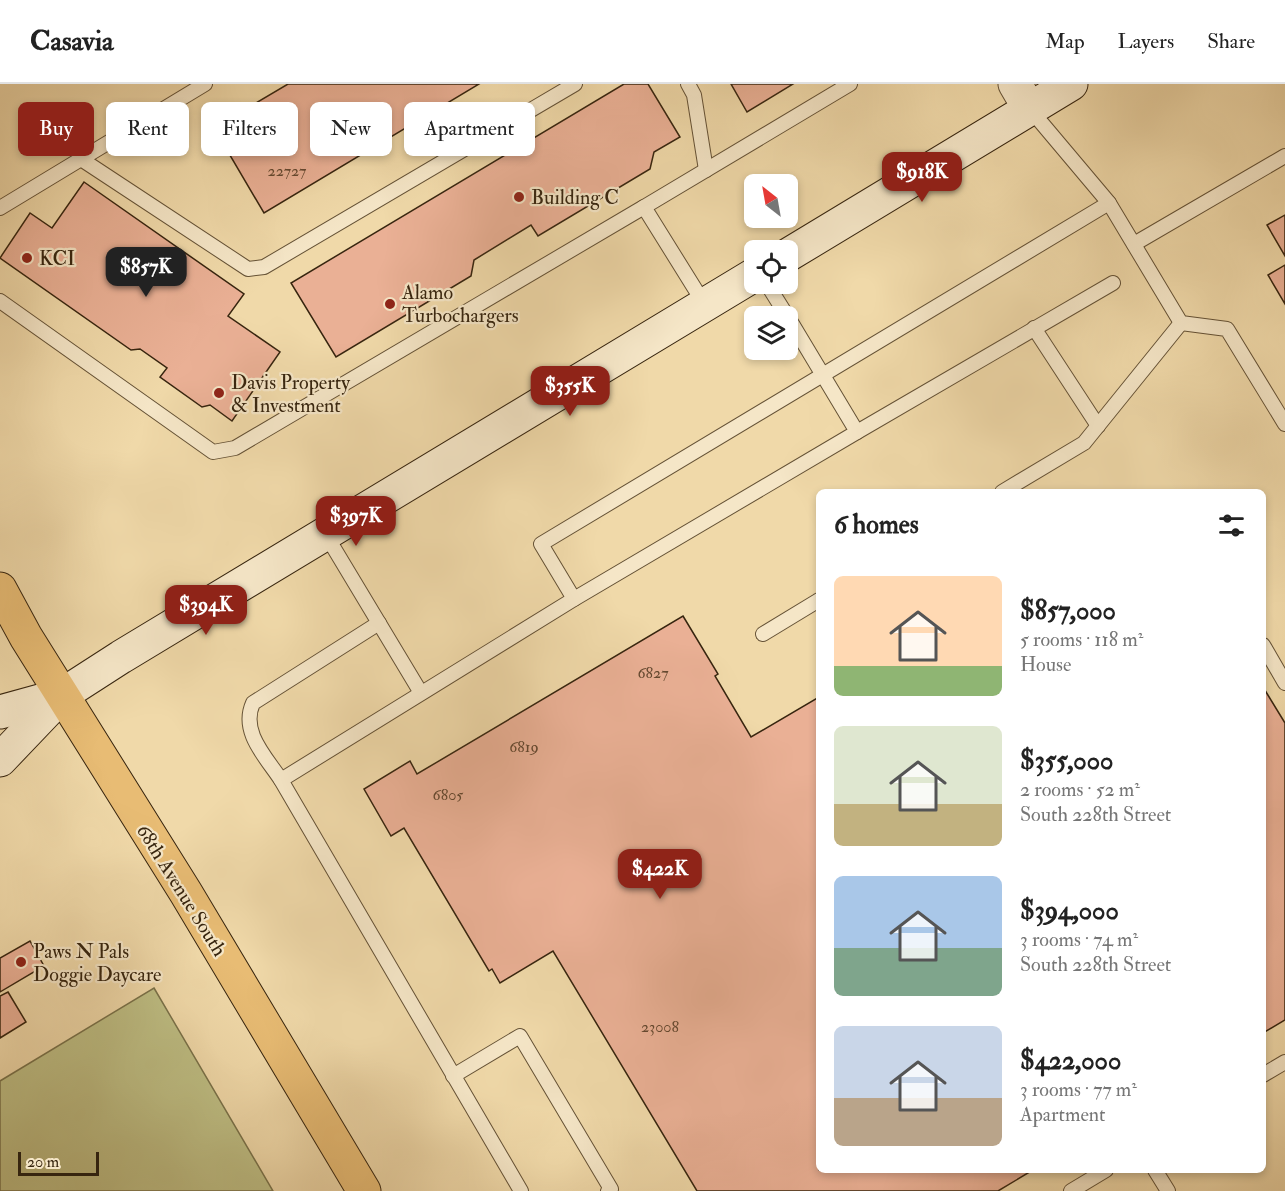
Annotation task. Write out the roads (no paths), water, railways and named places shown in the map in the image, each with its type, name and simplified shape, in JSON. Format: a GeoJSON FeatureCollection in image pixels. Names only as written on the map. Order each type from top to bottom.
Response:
{"type":"FeatureCollection","features":[{"type":"Feature","properties":{"kind":"main road"},"geometry":{"type":"LineString","coordinates":[[798,248],[1022,96],[1071,84]]}},
{"type":"Feature","properties":{"kind":"main road"},"geometry":{"type":"LineString","coordinates":[[0,760],[62,695],[744,281]]}},
{"type":"Feature","properties":{"kind":"main road","name":"68th Avenue South"},"geometry":{"type":"LineString","coordinates":[[0,589],[62,695],[186,893],[364,1191]]}},
{"type":"Feature","properties":{"kind":"main road"},"geometry":{"type":"LineString","coordinates":[[0,712],[62,695]]}},
{"type":"Feature","properties":{"kind":"lane"},"geometry":{"type":"LineString","coordinates":[[2,204],[204,84]]}},
{"type":"Feature","properties":{"kind":"lane"},"geometry":{"type":"LineString","coordinates":[[81,159],[248,269],[264,267],[574,84]]}},
{"type":"Feature","properties":{"kind":"lane"},"geometry":{"type":"LineString","coordinates":[[688,84],[694,95],[706,170]]}},
{"type":"Feature","properties":{"kind":"lane"},"geometry":{"type":"LineString","coordinates":[[0,301],[213,452],[235,448],[850,84]]}},
{"type":"Feature","properties":{"kind":"lane"},"geometry":{"type":"LineString","coordinates":[[1022,96],[1109,203],[1181,323]]}},
{"type":"Feature","properties":{"kind":"lane"},"geometry":{"type":"LineString","coordinates":[[1134,244],[1285,156]]}},
{"type":"Feature","properties":{"kind":"lane"},"geometry":{"type":"LineString","coordinates":[[574,599],[541,544],[1109,203]]}},
{"type":"Feature","properties":{"kind":"lane"},"geometry":{"type":"LineString","coordinates":[[644,207],[705,305]]}},
{"type":"Feature","properties":{"kind":"lane"},"geometry":{"type":"LineString","coordinates":[[281,780],[574,599],[1113,283]]}},
{"type":"Feature","properties":{"kind":"lane"},"geometry":{"type":"LineString","coordinates":[[1181,323],[1227,329],[1285,424]]}},
{"type":"Feature","properties":{"kind":"lane"},"geometry":{"type":"LineString","coordinates":[[1007,489],[1084,443],[1181,323]]}},
{"type":"Feature","properties":{"kind":"lane"},"geometry":{"type":"LineString","coordinates":[[1034,328],[1098,426]]}},
{"type":"Feature","properties":{"kind":"lane"},"geometry":{"type":"LineString","coordinates":[[798,335],[857,432]]}},
{"type":"Feature","properties":{"kind":"lane"},"geometry":{"type":"LineString","coordinates":[[326,535],[421,693]]}},
{"type":"Feature","properties":{"kind":"lane"},"geometry":{"type":"LineString","coordinates":[[763,634],[816,602]]}},
{"type":"Feature","properties":{"kind":"lane"},"geometry":{"type":"LineString","coordinates":[[379,623],[253,703],[249,712],[249,732],[281,780],[521,1191]]}},
{"type":"Feature","properties":{"kind":"lane"},"geometry":{"type":"LineString","coordinates":[[1266,650],[1285,683]]}},
{"type":"Feature","properties":{"kind":"lane"},"geometry":{"type":"LineString","coordinates":[[453,1076],[520,1036],[611,1189],[608,1191]]}},
{"type":"Feature","properties":{"kind":"lane"},"geometry":{"type":"LineString","coordinates":[[1266,1074],[1285,1062]]}},
{"type":"Feature","properties":{"kind":"lane"},"geometry":{"type":"LineString","coordinates":[[1071,1191],[1101,1173]]}},
{"type":"Feature","properties":{"kind":"lane"},"geometry":{"type":"LineString","coordinates":[[1157,1173],[1168,1191]]}},
{"type":"Feature","properties":{"kind":"place","name":"Building C"},"geometry":{"type":"Point","coordinates":[519,197]}},
{"type":"Feature","properties":{"kind":"place","name":"KCI"},"geometry":{"type":"Point","coordinates":[27,258]}},
{"type":"Feature","properties":{"kind":"place","name":"Alamo Turbochargers"},"geometry":{"type":"Point","coordinates":[390,304]}},
{"type":"Feature","properties":{"kind":"place","name":"Davis Property & Investment"},"geometry":{"type":"Point","coordinates":[219,393]}},
{"type":"Feature","properties":{"kind":"place","name":"Paws N Pals Doggie Daycare"},"geometry":{"type":"Point","coordinates":[21,962]}}]}
